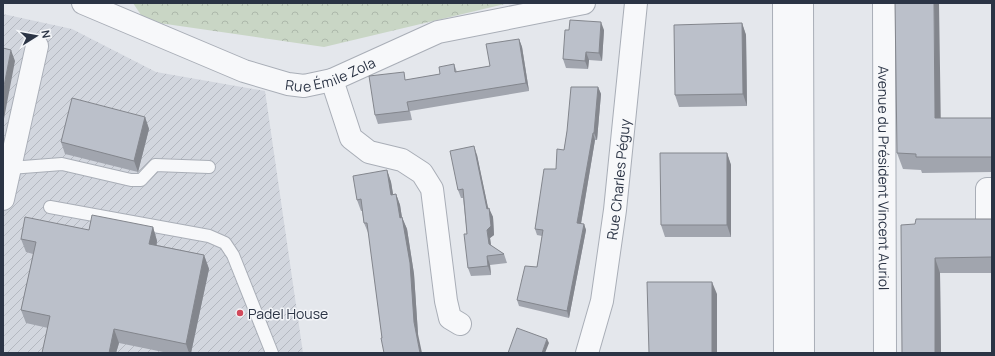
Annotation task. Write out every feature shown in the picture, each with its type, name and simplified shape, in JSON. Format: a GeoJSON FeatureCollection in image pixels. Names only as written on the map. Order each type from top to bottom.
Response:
{"type":"FeatureCollection","features":[{"type":"Feature","properties":{"kind":"street","name":"Rue Émile Zola"},"geometry":{"type":"LineString","coordinates":[[83,3],[259,75],[288,84],[304,86],[332,80],[438,32],[584,3]]}},
{"type":"Feature","properties":{"kind":"street","name":"Rue Charles Péguy"},"geometry":{"type":"LineString","coordinates":[[586,353],[602,301],[616,210],[636,3]]}},
{"type":"Feature","properties":{"kind":"street"},"geometry":{"type":"LineString","coordinates":[[784,3],[785,353]]}},
{"type":"Feature","properties":{"kind":"street"},"geometry":{"type":"LineString","coordinates":[[802,3],[803,353]]}},
{"type":"Feature","properties":{"kind":"street","name":"Avenue du Président Vincent Auriol"},"geometry":{"type":"LineString","coordinates":[[884,3],[885,353]]}},
{"type":"Feature","properties":{"kind":"street"},"geometry":{"type":"LineString","coordinates":[[3,199],[37,46]]}},
{"type":"Feature","properties":{"kind":"street"},"geometry":{"type":"LineString","coordinates":[[332,80],[350,138],[369,152],[402,160],[422,173],[432,188],[446,301],[450,318],[460,324]]}},
{"type":"Feature","properties":{"kind":"street"},"geometry":{"type":"LineString","coordinates":[[992,189],[987,189],[987,222],[992,222]]}},
{"type":"Feature","properties":{"kind":"lane"},"geometry":{"type":"LineString","coordinates":[[10,168],[62,164],[131,180],[141,180],[155,165],[209,167]]}},
{"type":"Feature","properties":{"kind":"lane"},"geometry":{"type":"LineString","coordinates":[[50,206],[209,236],[224,243],[233,255],[272,353]]}},
{"type":"Feature","properties":{"kind":"shaded area"},"geometry":{"type":"Polygon","coordinates":[[[3,14],[72,29],[156,72],[265,91],[303,353],[3,353],[3,14]]]}},
{"type":"Feature","properties":{"kind":"green space"},"geometry":{"type":"Polygon","coordinates":[[[133,3],[509,3],[324,47],[145,21],[133,3]]]}},
{"type":"Feature","properties":{"kind":"building"},"geometry":{"type":"Polygon","coordinates":[[[895,3],[934,3],[935,118],[992,118],[992,157],[916,157],[916,154],[897,153],[895,3]]]}},
{"type":"Feature","properties":{"kind":"building"},"geometry":{"type":"Polygon","coordinates":[[[570,20],[601,22],[599,53],[586,52],[585,61],[563,59],[565,30],[569,30],[570,20]]]}},
{"type":"Feature","properties":{"kind":"building"},"geometry":{"type":"Polygon","coordinates":[[[742,23],[743,94],[675,95],[674,25],[742,23]]]}},
{"type":"Feature","properties":{"kind":"building"},"geometry":{"type":"Polygon","coordinates":[[[519,39],[526,83],[407,102],[409,111],[375,115],[369,76],[404,72],[405,80],[440,74],[439,67],[454,64],[455,72],[490,66],[486,44],[519,39]]]}},
{"type":"Feature","properties":{"kind":"building"},"geometry":{"type":"Polygon","coordinates":[[[3,48],[11,50],[3,91],[3,48]]]}},
{"type":"Feature","properties":{"kind":"building"},"geometry":{"type":"Polygon","coordinates":[[[571,87],[598,87],[594,133],[577,223],[584,224],[567,311],[517,300],[525,266],[537,267],[543,230],[535,229],[544,169],[556,169],[557,149],[564,150],[571,87]]]}},
{"type":"Feature","properties":{"kind":"building"},"geometry":{"type":"Polygon","coordinates":[[[72,98],[145,117],[134,161],[61,142],[72,98]]]}},
{"type":"Feature","properties":{"kind":"building"},"geometry":{"type":"Polygon","coordinates":[[[474,146],[487,209],[489,208],[491,226],[487,230],[489,244],[504,254],[487,256],[488,266],[468,268],[464,234],[467,234],[463,189],[458,190],[450,151],[474,146]]]}},
{"type":"Feature","properties":{"kind":"building"},"geometry":{"type":"Polygon","coordinates":[[[660,153],[727,153],[727,225],[661,225],[660,153]]]}},
{"type":"Feature","properties":{"kind":"building"},"geometry":{"type":"Polygon","coordinates":[[[387,170],[391,195],[396,194],[400,218],[402,217],[410,263],[414,322],[420,353],[384,353],[381,338],[367,223],[364,223],[361,199],[357,200],[353,176],[387,170]]]}},
{"type":"Feature","properties":{"kind":"building"},"geometry":{"type":"Polygon","coordinates":[[[92,215],[153,227],[149,244],[204,255],[186,344],[114,329],[109,353],[42,353],[50,316],[21,310],[36,242],[21,239],[25,217],[89,230],[92,215]]]}},
{"type":"Feature","properties":{"kind":"building"},"geometry":{"type":"Polygon","coordinates":[[[916,219],[992,219],[992,257],[935,258],[935,353],[902,353],[901,225],[915,224],[916,219]]]}},
{"type":"Feature","properties":{"kind":"building"},"geometry":{"type":"Polygon","coordinates":[[[647,282],[712,282],[712,353],[649,353],[647,282]]]}},
{"type":"Feature","properties":{"kind":"building"},"geometry":{"type":"Polygon","coordinates":[[[517,328],[547,339],[542,353],[508,353],[517,328]]]}},
{"type":"Feature","properties":{"kind":"place","name":"Padel House"},"geometry":{"type":"Point","coordinates":[240,313]}}]}
